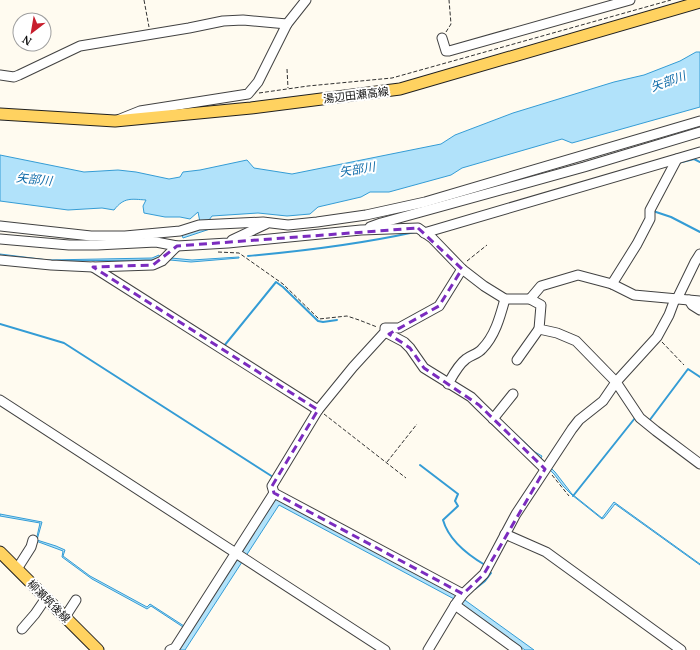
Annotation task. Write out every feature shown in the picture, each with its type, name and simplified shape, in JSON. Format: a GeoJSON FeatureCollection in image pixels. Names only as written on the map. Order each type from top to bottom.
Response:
{"type":"FeatureCollection","features":[{"type":"Feature","properties":{"kind":"main road","name":"湯辺田瀬高線"},"geometry":{"type":"LineString","coordinates":[[0,114],[115,121],[251,108],[400,89],[700,2]]}},
{"type":"Feature","properties":{"kind":"main road","name":"柳瀬筑後線"},"geometry":{"type":"LineString","coordinates":[[0,552],[98,650]]}},
{"type":"Feature","properties":{"kind":"street"},"geometry":{"type":"LineString","coordinates":[[115,121],[140,111],[248,94],[258,82],[287,24],[306,0]]}},
{"type":"Feature","properties":{"kind":"street"},"geometry":{"type":"LineString","coordinates":[[442,38],[446,51],[449,51],[630,0]]}},
{"type":"Feature","properties":{"kind":"street"},"geometry":{"type":"LineString","coordinates":[[0,75],[14,77],[80,46],[150,35],[223,21],[243,20],[287,24]]}},
{"type":"Feature","properties":{"kind":"street"},"geometry":{"type":"LineString","coordinates":[[0,226],[91,236],[125,236],[180,231],[199,225],[268,223],[288,225],[366,215],[425,202],[700,121]]}},
{"type":"Feature","properties":{"kind":"street"},"geometry":{"type":"LineString","coordinates":[[361,230],[381,223],[584,167],[700,132]]}},
{"type":"Feature","properties":{"kind":"street"},"geometry":{"type":"LineString","coordinates":[[424,233],[700,152]]}},
{"type":"Feature","properties":{"kind":"street"},"geometry":{"type":"LineString","coordinates":[[612,284],[637,244],[650,219],[650,210],[677,158]]}},
{"type":"Feature","properties":{"kind":"street"},"geometry":{"type":"LineString","coordinates":[[228,243],[268,223]]}},
{"type":"Feature","properties":{"kind":"street"},"geometry":{"type":"LineString","coordinates":[[0,239],[69,245],[156,242],[177,246],[228,243],[361,230],[418,228],[432,238],[461,268],[484,286],[505,299],[530,299],[541,305],[539,329],[517,360]]}},
{"type":"Feature","properties":{"kind":"street"},"geometry":{"type":"LineString","coordinates":[[0,260],[93,267],[153,265],[162,261],[177,246]]}},
{"type":"Feature","properties":{"kind":"street"},"geometry":{"type":"LineString","coordinates":[[428,650],[463,594],[484,574],[505,534],[545,469],[579,420],[599,405],[616,382],[657,337],[700,254]]}},
{"type":"Feature","properties":{"kind":"street"},"geometry":{"type":"LineString","coordinates":[[93,267],[318,410]]}},
{"type":"Feature","properties":{"kind":"street"},"geometry":{"type":"LineString","coordinates":[[170,650],[175,648],[240,556],[274,493],[272,486],[318,410],[385,330],[400,328],[439,306],[461,268]]}},
{"type":"Feature","properties":{"kind":"street"},"geometry":{"type":"LineString","coordinates":[[530,299],[541,286],[578,275],[612,284],[634,295],[700,301]]}},
{"type":"Feature","properties":{"kind":"street"},"geometry":{"type":"LineString","coordinates":[[448,384],[462,363],[467,358],[481,351],[489,341],[499,320],[505,299]]}},
{"type":"Feature","properties":{"kind":"street"},"geometry":{"type":"LineString","coordinates":[[689,300],[700,310]]}},
{"type":"Feature","properties":{"kind":"street"},"geometry":{"type":"LineString","coordinates":[[539,329],[557,333],[576,341],[616,382],[640,418],[700,464]]}},
{"type":"Feature","properties":{"kind":"street"},"geometry":{"type":"LineString","coordinates":[[385,330],[404,342],[424,368],[471,398],[545,469]]}},
{"type":"Feature","properties":{"kind":"street"},"geometry":{"type":"LineString","coordinates":[[493,419],[514,394]]}},
{"type":"Feature","properties":{"kind":"street"},"geometry":{"type":"LineString","coordinates":[[0,400],[385,650]]}},
{"type":"Feature","properties":{"kind":"street"},"geometry":{"type":"LineString","coordinates":[[274,493],[463,594]]}},
{"type":"Feature","properties":{"kind":"street"},"geometry":{"type":"LineString","coordinates":[[505,534],[546,552],[681,650]]}},
{"type":"Feature","properties":{"kind":"street"},"geometry":{"type":"LineString","coordinates":[[17,569],[31,547],[33,540]]}},
{"type":"Feature","properties":{"kind":"street"},"geometry":{"type":"LineString","coordinates":[[22,629],[46,598]]}},
{"type":"Feature","properties":{"kind":"street"},"geometry":{"type":"LineString","coordinates":[[65,617],[76,600]]}},
{"type":"Feature","properties":{"kind":"street"},"geometry":{"type":"LineString","coordinates":[[455,605],[517,650]]}},
{"type":"Feature","properties":{"kind":"path"},"geometry":{"type":"LineString","coordinates":[[144,0],[150,35]]}},
{"type":"Feature","properties":{"kind":"path"},"geometry":{"type":"LineString","coordinates":[[442,38],[451,24],[449,0]]}},
{"type":"Feature","properties":{"kind":"path"},"geometry":{"type":"LineString","coordinates":[[248,94],[380,78],[392,78],[671,0]]}},
{"type":"Feature","properties":{"kind":"path"},"geometry":{"type":"LineString","coordinates":[[287,69],[288,89]]}},
{"type":"Feature","properties":{"kind":"path"},"geometry":{"type":"LineString","coordinates":[[461,268],[474,254],[487,245]]}},
{"type":"Feature","properties":{"kind":"path"},"geometry":{"type":"LineString","coordinates":[[216,252],[239,254],[283,284],[319,319],[346,316],[385,330]]}},
{"type":"Feature","properties":{"kind":"path"},"geometry":{"type":"LineString","coordinates":[[657,337],[684,365]]}},
{"type":"Feature","properties":{"kind":"path"},"geometry":{"type":"LineString","coordinates":[[318,410],[406,478]]}},
{"type":"Feature","properties":{"kind":"path"},"geometry":{"type":"LineString","coordinates":[[386,463],[417,424]]}},
{"type":"Feature","properties":{"kind":"path"},"geometry":{"type":"LineString","coordinates":[[545,469],[569,496]]}},
{"type":"Feature","properties":{"kind":"highlighted area"},"geometry":{"type":"Polygon","coordinates":[[[418,228],[462,269],[439,306],[389,334],[410,348],[424,368],[479,405],[545,469],[484,574],[463,594],[274,493],[272,486],[318,410],[93,267],[153,265],[177,246],[418,228]]]}},
{"type":"Feature","properties":{"kind":"water","name":"矢部川"},"geometry":{"type":"Polygon","coordinates":[[[696,52],[700,52],[700,107],[572,143],[562,139],[462,168],[451,175],[389,192],[370,192],[361,197],[318,207],[310,214],[287,216],[258,213],[212,216],[209,220],[213,228],[183,238],[182,235],[199,229],[200,222],[198,212],[190,219],[165,217],[144,213],[143,206],[146,200],[136,199],[121,203],[114,210],[102,208],[68,210],[0,201],[0,155],[84,172],[118,170],[169,179],[180,177],[183,172],[247,160],[254,168],[292,174],[441,144],[455,135],[513,113],[614,82],[644,75],[680,61],[696,52]]]}},
{"type":"Feature","properties":{"kind":"water"},"geometry":{"type":"Polygon","coordinates":[[[0,254],[48,260],[152,258],[159,255],[160,258],[154,260],[47,261],[0,256],[0,254]]]}},
{"type":"Feature","properties":{"kind":"water"},"geometry":{"type":"Polygon","coordinates":[[[239,257],[191,262],[170,260],[171,258],[192,260],[239,257]]]}},
{"type":"Feature","properties":{"kind":"water"},"geometry":{"type":"Polygon","coordinates":[[[498,417],[535,452],[542,456],[541,458],[555,472],[572,494],[602,518],[614,502],[700,565],[615,504],[602,519],[572,495],[554,474],[497,419],[498,417]]]}},
{"type":"Feature","properties":{"kind":"water"},"geometry":{"type":"Polygon","coordinates":[[[277,497],[462,598],[534,650],[525,650],[456,600],[279,505],[185,650],[178,650],[277,497]]]}},
{"type":"Feature","properties":{"kind":"water"},"geometry":{"type":"Polygon","coordinates":[[[0,514],[42,522],[37,540],[65,550],[63,556],[90,576],[147,607],[150,604],[184,626],[183,627],[151,606],[147,609],[92,579],[62,557],[63,551],[36,541],[40,523],[0,516],[0,514]]]}},
{"type":"Feature","properties":{"kind":"waterway"},"geometry":{"type":"LineString","coordinates":[[678,163],[694,159],[700,162]]}},
{"type":"Feature","properties":{"kind":"waterway"},"geometry":{"type":"LineString","coordinates":[[653,211],[671,217],[700,232]]}},
{"type":"Feature","properties":{"kind":"waterway"},"geometry":{"type":"LineString","coordinates":[[248,256],[332,247],[415,232]]}},
{"type":"Feature","properties":{"kind":"waterway"},"geometry":{"type":"LineString","coordinates":[[224,346],[276,282],[318,321],[323,322],[337,320]]}},
{"type":"Feature","properties":{"kind":"waterway"},"geometry":{"type":"LineString","coordinates":[[0,324],[64,343],[273,477]]}},
{"type":"Feature","properties":{"kind":"waterway"},"geometry":{"type":"LineString","coordinates":[[649,421],[688,369],[700,377]]}},
{"type":"Feature","properties":{"kind":"waterway"},"geometry":{"type":"LineString","coordinates":[[573,496],[635,418],[636,419]]}},
{"type":"Feature","properties":{"kind":"waterway"},"geometry":{"type":"LineString","coordinates":[[420,465],[458,494],[455,501],[458,506],[443,520],[446,528],[454,541],[460,547],[485,565]]}},
{"type":"Feature","properties":{"kind":"waterway"},"geometry":{"type":"LineString","coordinates":[[475,589],[485,581],[491,573]]}}]}
